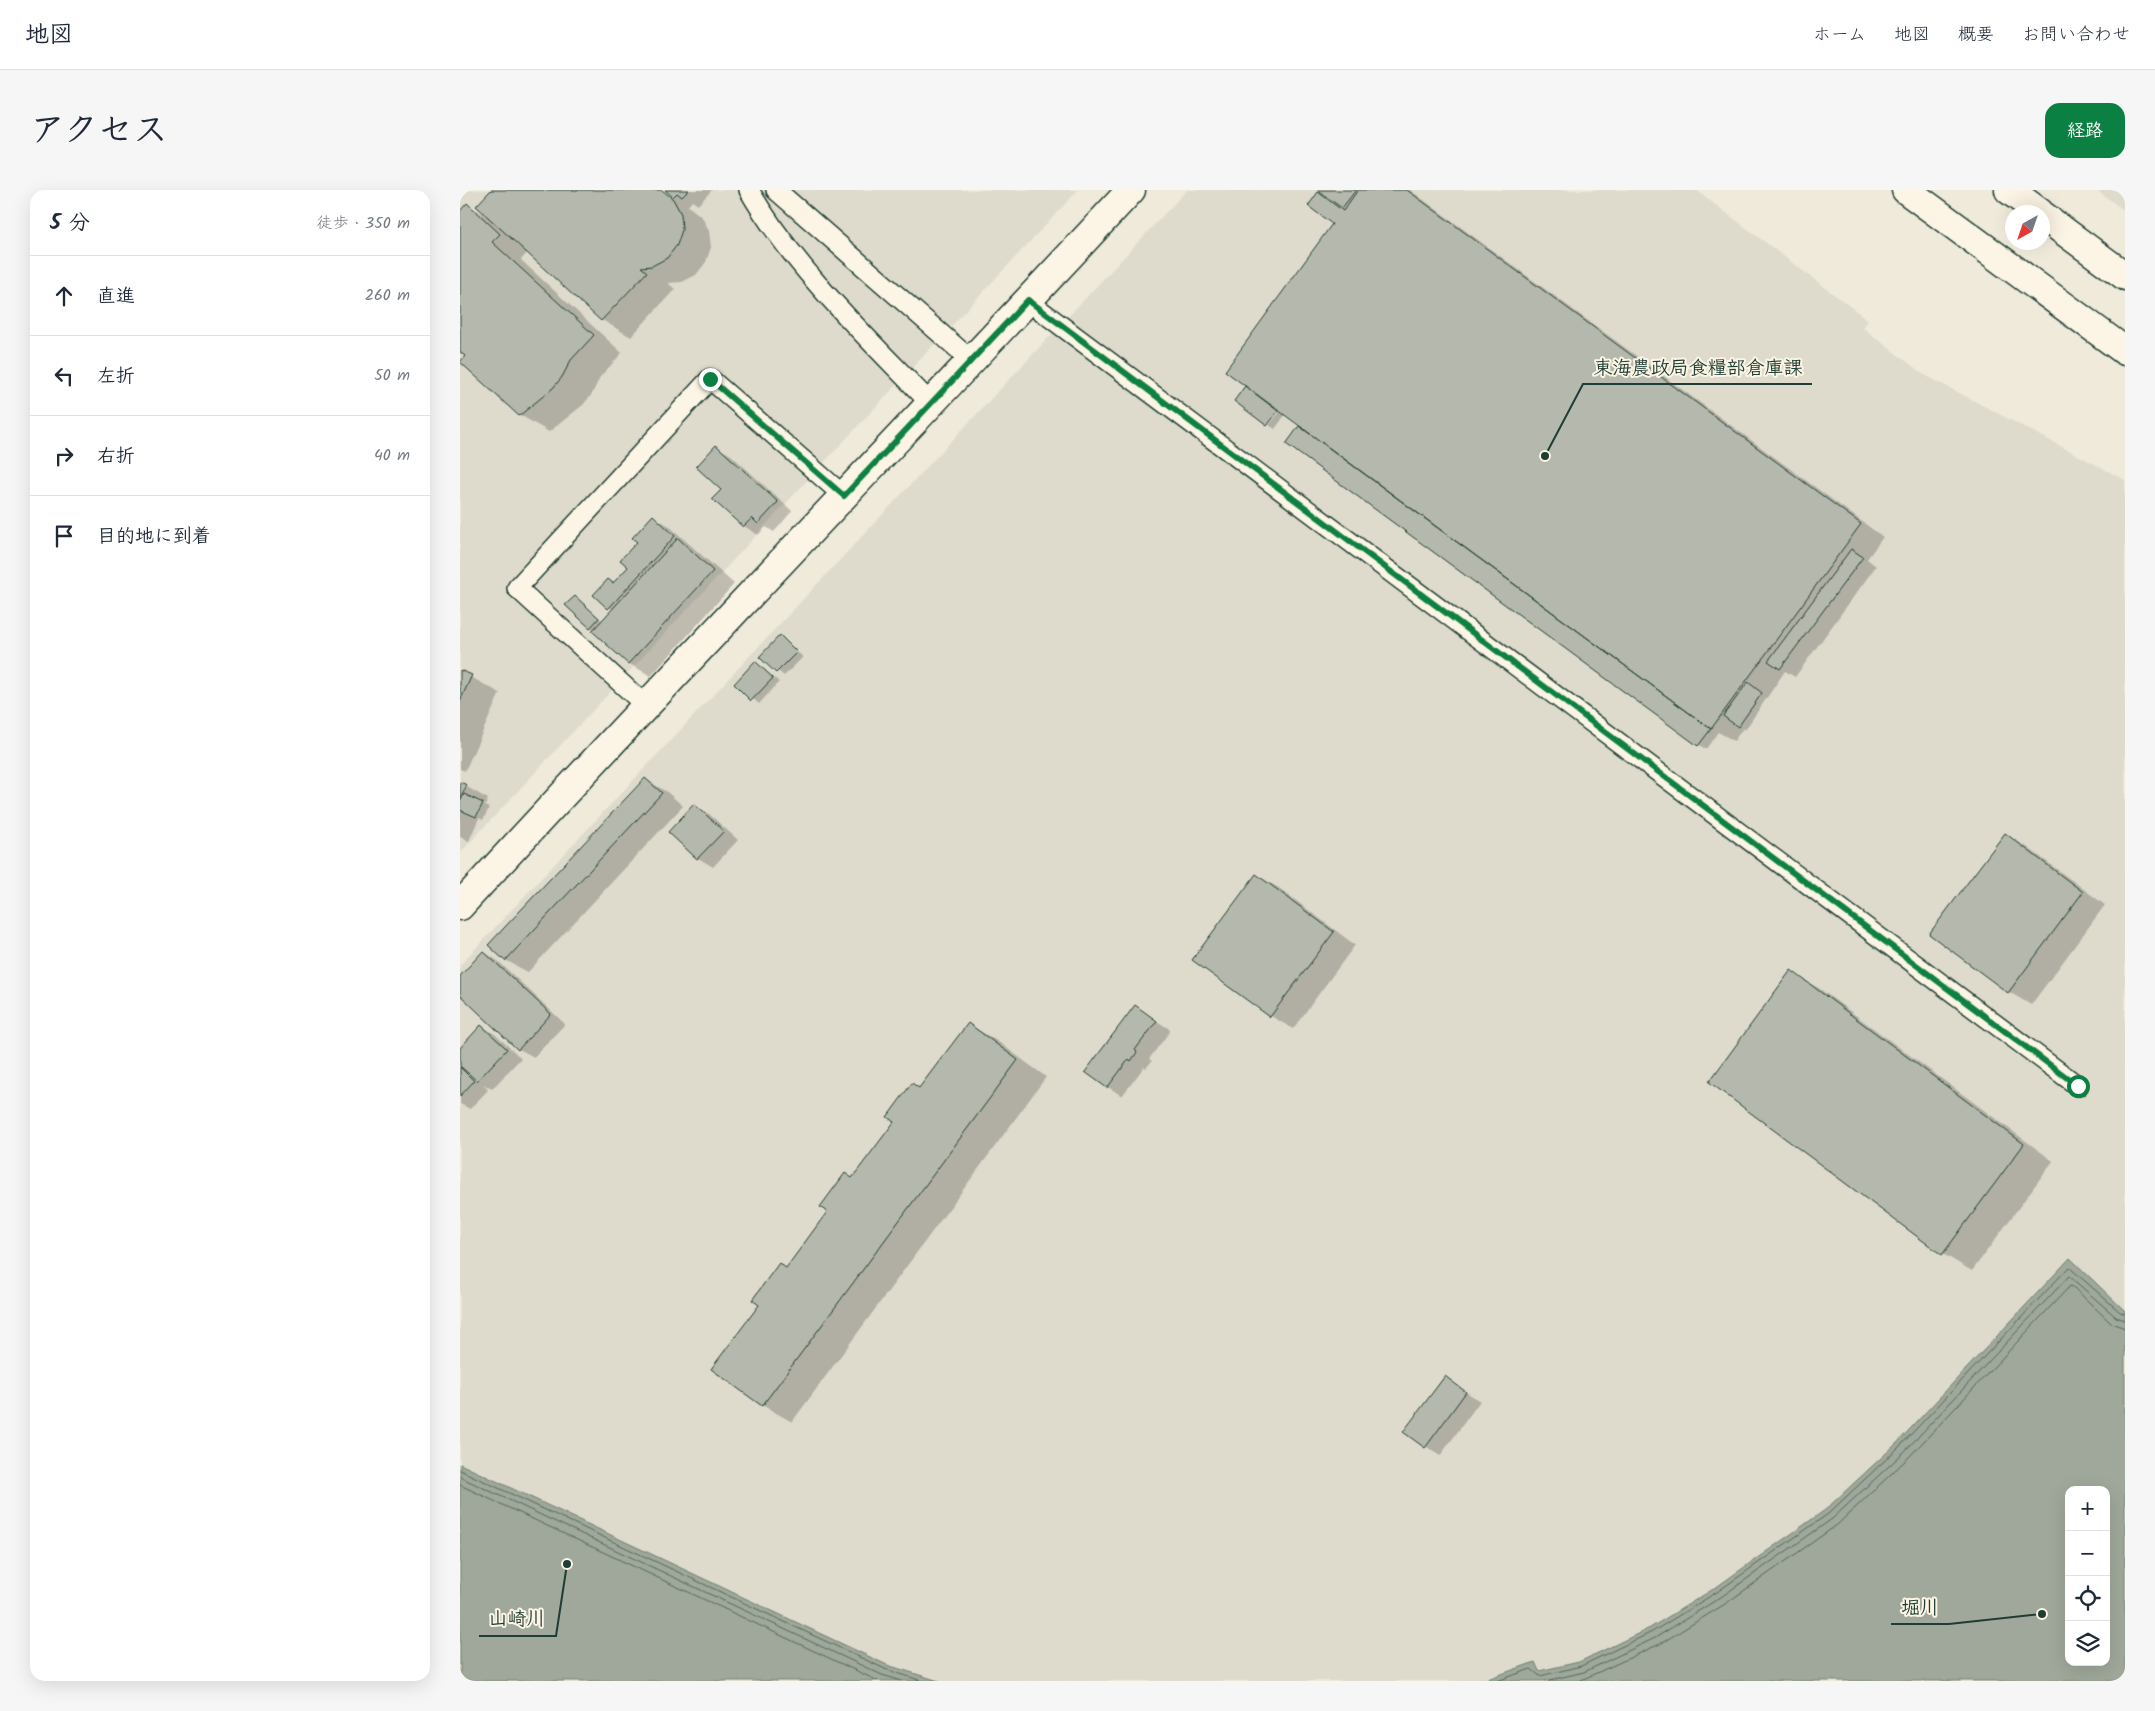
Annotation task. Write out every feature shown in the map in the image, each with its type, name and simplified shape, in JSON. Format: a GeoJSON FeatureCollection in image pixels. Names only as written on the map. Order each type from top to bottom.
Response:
{"type":"FeatureCollection","features":[{"type":"Feature","properties":{"kind":"street"},"geometry":{"type":"LineString","coordinates":[[460,906],[645,705],[972,361],[1131,190]]}},
{"type":"Feature","properties":{"kind":"street"},"geometry":{"type":"LineString","coordinates":[[1906,190],[2125,351]]}},
{"type":"Feature","properties":{"kind":"street"},"geometry":{"type":"LineString","coordinates":[[2008,190],[2029,205]]}},
{"type":"Feature","properties":{"kind":"street"},"geometry":{"type":"LineString","coordinates":[[2050,221],[2125,276]]}},
{"type":"Feature","properties":{"kind":"lane"},"geometry":{"type":"LineString","coordinates":[[749,190],[765,217],[838,307],[931,404]]}},
{"type":"Feature","properties":{"kind":"lane"},"geometry":{"type":"LineString","coordinates":[[776,190],[972,361]]}},
{"type":"Feature","properties":{"kind":"lane"},"geometry":{"type":"LineString","coordinates":[[1028,300],[2078,1086]]}},
{"type":"Feature","properties":{"kind":"lane"},"geometry":{"type":"LineString","coordinates":[[645,705],[517,588],[710,379],[844,496]]}},
{"type":"Feature","properties":{"kind":"shaded area"},"geometry":{"type":"Polygon","coordinates":[[[460,190],[1078,190],[460,853],[460,190]]]}},
{"type":"Feature","properties":{"kind":"shaded area"},"geometry":{"type":"Polygon","coordinates":[[[1187,190],[1696,190],[1868,320],[1863,328],[1923,374],[2125,480],[2125,1311],[2070,1258],[1896,1444],[1825,1510],[1715,1588],[1650,1628],[1579,1662],[1539,1671],[1535,1662],[1482,1681],[939,1681],[887,1665],[460,1464],[460,965],[1187,190]]]}},
{"type":"Feature","properties":{"kind":"shaded area"},"geometry":{"type":"Polygon","coordinates":[[[2096,190],[2125,190],[2125,211],[2096,190]]]}},
{"type":"Feature","properties":{"kind":"water"},"geometry":{"type":"Polygon","coordinates":[[[2070,1258],[2125,1311],[2125,1681],[1482,1681],[1535,1662],[1539,1671],[1579,1662],[1650,1628],[1715,1588],[1825,1510],[1896,1444],[2070,1258]]]}},
{"type":"Feature","properties":{"kind":"water"},"geometry":{"type":"Polygon","coordinates":[[[460,1464],[887,1665],[939,1681],[460,1681],[460,1464]]]}},
{"type":"Feature","properties":{"kind":"building"},"geometry":{"type":"Polygon","coordinates":[[[491,190],[662,190],[673,199],[681,214],[682,230],[677,245],[667,258],[652,266],[641,267],[647,272],[601,321],[476,206],[491,190]]]}},
{"type":"Feature","properties":{"kind":"building"},"geometry":{"type":"Polygon","coordinates":[[[665,190],[689,190],[682,197],[677,193],[673,197],[665,190]]]}},
{"type":"Feature","properties":{"kind":"building"},"geometry":{"type":"Polygon","coordinates":[[[1317,190],[1356,190],[1342,208],[1317,190]]]}},
{"type":"Feature","properties":{"kind":"building"},"geometry":{"type":"Polygon","coordinates":[[[1358,190],[1407,190],[1861,524],[1711,729],[1225,371],[1332,224],[1308,206],[1318,192],[1343,211],[1358,190]]]}},
{"type":"Feature","properties":{"kind":"building"},"geometry":{"type":"Polygon","coordinates":[[[467,203],[500,234],[492,242],[594,335],[571,360],[562,377],[553,388],[519,416],[460,362],[465,356],[460,352],[460,211],[467,203]]]}},
{"type":"Feature","properties":{"kind":"building"},"geometry":{"type":"Polygon","coordinates":[[[1245,386],[1278,411],[1267,426],[1234,401],[1245,386]]]}},
{"type":"Feature","properties":{"kind":"building"},"geometry":{"type":"Polygon","coordinates":[[[1299,426],[1711,729],[1698,746],[1286,444],[1299,426]]]}},
{"type":"Feature","properties":{"kind":"building"},"geometry":{"type":"Polygon","coordinates":[[[716,445],[778,502],[758,524],[752,518],[743,527],[712,499],[721,490],[696,467],[716,445]]]}},
{"type":"Feature","properties":{"kind":"building"},"geometry":{"type":"Polygon","coordinates":[[[653,515],[675,536],[608,609],[593,595],[608,579],[613,583],[628,567],[620,560],[637,542],[632,538],[653,515]]]}},
{"type":"Feature","properties":{"kind":"building"},"geometry":{"type":"Polygon","coordinates":[[[678,538],[713,571],[628,664],[592,631],[678,538]]]}},
{"type":"Feature","properties":{"kind":"building"},"geometry":{"type":"Polygon","coordinates":[[[1851,549],[1863,557],[1780,669],[1768,661],[1851,549]]]}},
{"type":"Feature","properties":{"kind":"building"},"geometry":{"type":"Polygon","coordinates":[[[575,596],[599,618],[590,628],[565,605],[575,596]]]}},
{"type":"Feature","properties":{"kind":"building"},"geometry":{"type":"Polygon","coordinates":[[[780,635],[797,652],[776,673],[759,657],[780,635]]]}},
{"type":"Feature","properties":{"kind":"building"},"geometry":{"type":"Polygon","coordinates":[[[755,661],[773,678],[751,701],[734,684],[755,661]]]}},
{"type":"Feature","properties":{"kind":"building"},"geometry":{"type":"Polygon","coordinates":[[[460,670],[472,675],[460,701],[460,670]]]}},
{"type":"Feature","properties":{"kind":"building"},"geometry":{"type":"Polygon","coordinates":[[[1748,682],[1762,693],[1738,727],[1723,716],[1748,682]]]}},
{"type":"Feature","properties":{"kind":"building"},"geometry":{"type":"Polygon","coordinates":[[[645,778],[662,793],[505,961],[488,945],[645,778]]]}},
{"type":"Feature","properties":{"kind":"building"},"geometry":{"type":"Polygon","coordinates":[[[460,782],[467,785],[460,799],[460,782]]]}},
{"type":"Feature","properties":{"kind":"building"},"geometry":{"type":"Polygon","coordinates":[[[464,794],[483,803],[476,817],[460,810],[460,802],[464,794]]]}},
{"type":"Feature","properties":{"kind":"building"},"geometry":{"type":"Polygon","coordinates":[[[694,804],[724,831],[697,859],[668,832],[694,804]]]}},
{"type":"Feature","properties":{"kind":"building"},"geometry":{"type":"Polygon","coordinates":[[[2005,833],[2083,892],[2008,993],[1929,934],[2005,833]]]}},
{"type":"Feature","properties":{"kind":"building"},"geometry":{"type":"Polygon","coordinates":[[[1256,874],[1334,932],[1270,1017],[1192,960],[1256,874]]]}},
{"type":"Feature","properties":{"kind":"building"},"geometry":{"type":"Polygon","coordinates":[[[483,951],[551,1014],[518,1050],[460,995],[460,976],[483,951]]]}},
{"type":"Feature","properties":{"kind":"building"},"geometry":{"type":"Polygon","coordinates":[[[1791,970],[2024,1144],[1942,1255],[1709,1082],[1791,970]]]}},
{"type":"Feature","properties":{"kind":"building"},"geometry":{"type":"Polygon","coordinates":[[[1135,1005],[1157,1021],[1135,1050],[1137,1052],[1131,1061],[1129,1059],[1107,1088],[1085,1072],[1135,1005]]]}},
{"type":"Feature","properties":{"kind":"building"},"geometry":{"type":"Polygon","coordinates":[[[968,1023],[1018,1060],[762,1406],[711,1369],[759,1305],[752,1300],[779,1263],[786,1268],[827,1212],[820,1207],[845,1173],[852,1178],[894,1122],[887,1117],[912,1083],[919,1088],[968,1023]]]}},
{"type":"Feature","properties":{"kind":"building"},"geometry":{"type":"Polygon","coordinates":[[[481,1025],[507,1049],[477,1081],[460,1066],[460,1048],[481,1025]]]}},
{"type":"Feature","properties":{"kind":"building"},"geometry":{"type":"Polygon","coordinates":[[[460,1067],[474,1081],[460,1096],[460,1067]]]}},
{"type":"Feature","properties":{"kind":"building"},"geometry":{"type":"Polygon","coordinates":[[[1445,1376],[1466,1392],[1425,1448],[1403,1432],[1445,1376]]]}},
{"type":"Feature","properties":{"kind":"place","name":"東海農政局食糧部倉庫課"},"geometry":{"type":"Point","coordinates":[1545,456]}},
{"type":"Feature","properties":{"kind":"place","name":"山崎川"},"geometry":{"type":"Point","coordinates":[567,1564]}},
{"type":"Feature","properties":{"kind":"place","name":"堀川"},"geometry":{"type":"Point","coordinates":[2042,1614]}},
{"type":"Feature","properties":{"kind":"route"},"geometry":{"type":"LineString","coordinates":[[710,379],[844,496],[1028,300],[2078,1086]]}}]}
